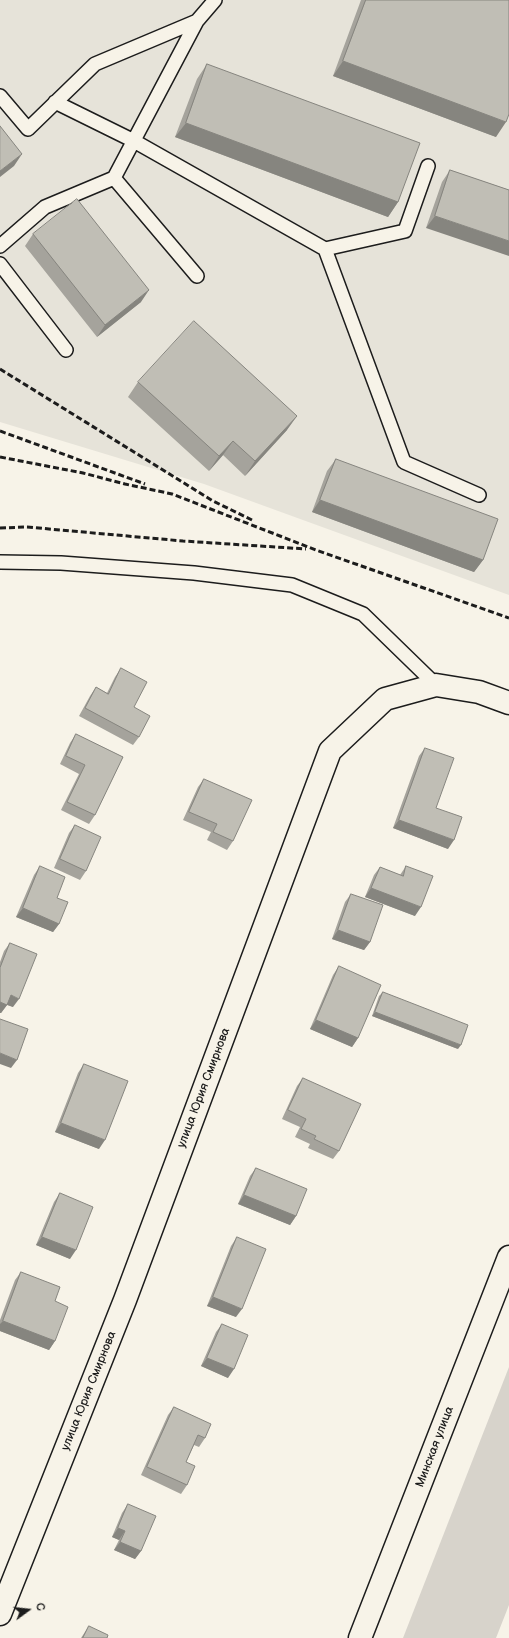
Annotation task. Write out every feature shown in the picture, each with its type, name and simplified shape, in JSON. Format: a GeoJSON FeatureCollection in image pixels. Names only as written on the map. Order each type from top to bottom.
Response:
{"type":"FeatureCollection","features":[{"type":"Feature","properties":{"kind":"street","name":"улица Юрия Смирнова"},"geometry":{"type":"LineString","coordinates":[[0,1614],[125,1300],[330,751],[385,700],[436,685],[479,692],[509,703]]}},
{"type":"Feature","properties":{"kind":"street","name":"Минская улица"},"geometry":{"type":"LineString","coordinates":[[360,1638],[509,1256]]}},
{"type":"Feature","properties":{"kind":"lane"},"geometry":{"type":"LineString","coordinates":[[0,246],[45,207],[114,178],[197,21],[215,0]]}},
{"type":"Feature","properties":{"kind":"lane"},"geometry":{"type":"LineString","coordinates":[[0,96],[28,129],[96,64],[197,21]]}},
{"type":"Feature","properties":{"kind":"lane"},"geometry":{"type":"LineString","coordinates":[[55,102],[134,141],[324,249],[404,462],[479,495]]}},
{"type":"Feature","properties":{"kind":"lane"},"geometry":{"type":"LineString","coordinates":[[324,249],[405,231],[428,166]]}},
{"type":"Feature","properties":{"kind":"lane"},"geometry":{"type":"LineString","coordinates":[[114,178],[197,276]]}},
{"type":"Feature","properties":{"kind":"lane"},"geometry":{"type":"LineString","coordinates":[[0,264],[66,350]]}},
{"type":"Feature","properties":{"kind":"lane"},"geometry":{"type":"LineString","coordinates":[[0,562],[61,563],[194,573],[292,585],[363,614],[436,685]]}},
{"type":"Feature","properties":{"kind":"shaded area"},"geometry":{"type":"Polygon","coordinates":[[[0,0],[509,0],[509,595],[204,484],[0,422],[0,0]]]}},
{"type":"Feature","properties":{"kind":"shaded area"},"geometry":{"type":"Polygon","coordinates":[[[509,1367],[509,1605],[496,1638],[403,1638],[509,1367]]]}},
{"type":"Feature","properties":{"kind":"building"},"geometry":{"type":"Polygon","coordinates":[[[366,0],[509,0],[509,114],[506,122],[343,61],[366,0]]]}},
{"type":"Feature","properties":{"kind":"building"},"geometry":{"type":"Polygon","coordinates":[[[207,64],[420,143],[398,202],[186,123],[207,64]]]}},
{"type":"Feature","properties":{"kind":"building"},"geometry":{"type":"Polygon","coordinates":[[[0,126],[22,154],[0,171],[0,126]]]}},
{"type":"Feature","properties":{"kind":"building"},"geometry":{"type":"Polygon","coordinates":[[[450,170],[509,190],[509,241],[435,216],[450,170]]]}},
{"type":"Feature","properties":{"kind":"building"},"geometry":{"type":"Polygon","coordinates":[[[77,199],[149,290],[105,325],[33,234],[77,199]]]}},
{"type":"Feature","properties":{"kind":"building"},"geometry":{"type":"Polygon","coordinates":[[[194,321],[297,416],[255,461],[233,441],[219,456],[138,382],[194,321]]]}},
{"type":"Feature","properties":{"kind":"building"},"geometry":{"type":"Polygon","coordinates":[[[336,459],[498,519],[483,560],[320,500],[336,459]]]}},
{"type":"Feature","properties":{"kind":"building"},"geometry":{"type":"Polygon","coordinates":[[[121,668],[147,682],[134,707],[150,716],[139,737],[85,708],[96,687],[108,694],[121,668]]]}},
{"type":"Feature","properties":{"kind":"building"},"geometry":{"type":"Polygon","coordinates":[[[76,734],[123,757],[95,815],[67,802],[85,765],[66,756],[76,734]]]}},
{"type":"Feature","properties":{"kind":"building"},"geometry":{"type":"Polygon","coordinates":[[[425,748],[454,758],[436,808],[462,817],[454,840],[399,820],[425,748]]]}},
{"type":"Feature","properties":{"kind":"building"},"geometry":{"type":"Polygon","coordinates":[[[204,779],[252,800],[233,841],[213,832],[217,824],[189,812],[204,779]]]}},
{"type":"Feature","properties":{"kind":"building"},"geometry":{"type":"Polygon","coordinates":[[[75,825],[101,837],[86,871],[60,859],[75,825]]]}},
{"type":"Feature","properties":{"kind":"building"},"geometry":{"type":"Polygon","coordinates":[[[40,866],[65,877],[57,898],[68,902],[59,924],[23,908],[40,866]]]}},
{"type":"Feature","properties":{"kind":"building"},"geometry":{"type":"Polygon","coordinates":[[[406,866],[433,876],[421,907],[371,888],[380,867],[403,876],[406,866]]]}},
{"type":"Feature","properties":{"kind":"building"},"geometry":{"type":"Polygon","coordinates":[[[351,894],[383,905],[370,942],[338,930],[351,894]]]}},
{"type":"Feature","properties":{"kind":"building"},"geometry":{"type":"Polygon","coordinates":[[[10,943],[37,954],[19,999],[11,995],[7,1005],[0,1002],[0,968],[10,943]]]}},
{"type":"Feature","properties":{"kind":"building"},"geometry":{"type":"Polygon","coordinates":[[[339,966],[381,985],[358,1038],[316,1020],[339,966]]]}},
{"type":"Feature","properties":{"kind":"building"},"geometry":{"type":"Polygon","coordinates":[[[383,992],[468,1025],[461,1045],[375,1012],[383,992]]]}},
{"type":"Feature","properties":{"kind":"building"},"geometry":{"type":"Polygon","coordinates":[[[0,1019],[28,1029],[17,1060],[0,1053],[0,1019]]]}},
{"type":"Feature","properties":{"kind":"building"},"geometry":{"type":"Polygon","coordinates":[[[84,1064],[128,1081],[105,1140],[61,1123],[84,1064]]]}},
{"type":"Feature","properties":{"kind":"building"},"geometry":{"type":"Polygon","coordinates":[[[303,1078],[361,1104],[339,1151],[314,1139],[316,1136],[301,1129],[306,1119],[288,1110],[303,1078]]]}},
{"type":"Feature","properties":{"kind":"building"},"geometry":{"type":"Polygon","coordinates":[[[256,1168],[307,1189],[296,1216],[244,1195],[256,1168]]]}},
{"type":"Feature","properties":{"kind":"building"},"geometry":{"type":"Polygon","coordinates":[[[60,1193],[93,1207],[76,1250],[42,1237],[60,1193]]]}},
{"type":"Feature","properties":{"kind":"building"},"geometry":{"type":"Polygon","coordinates":[[[237,1237],[266,1249],[242,1309],[213,1297],[237,1237]]]}},
{"type":"Feature","properties":{"kind":"building"},"geometry":{"type":"Polygon","coordinates":[[[21,1272],[60,1287],[55,1301],[68,1307],[55,1341],[3,1321],[21,1272]]]}},
{"type":"Feature","properties":{"kind":"building"},"geometry":{"type":"Polygon","coordinates":[[[222,1324],[248,1335],[234,1369],[207,1358],[222,1324]]]}},
{"type":"Feature","properties":{"kind":"building"},"geometry":{"type":"Polygon","coordinates":[[[174,1407],[211,1424],[205,1438],[198,1435],[186,1462],[195,1466],[187,1485],[147,1467],[174,1407]]]}},
{"type":"Feature","properties":{"kind":"building"},"geometry":{"type":"Polygon","coordinates":[[[128,1504],[156,1516],[141,1551],[120,1542],[125,1531],[118,1528],[128,1504]]]}},
{"type":"Feature","properties":{"kind":"building"},"geometry":{"type":"Polygon","coordinates":[[[89,1626],[108,1635],[107,1638],[83,1638],[89,1626]]]}},
{"type":"Feature","properties":{"kind":"railway"},"geometry":{"type":"LineString","coordinates":[[0,369],[213,501],[252,520]]}},
{"type":"Feature","properties":{"kind":"railway"},"geometry":{"type":"LineString","coordinates":[[0,431],[145,484]]}},
{"type":"Feature","properties":{"kind":"railway"},"geometry":{"type":"LineString","coordinates":[[0,457],[83,473],[172,494],[316,550],[509,618]]}},
{"type":"Feature","properties":{"kind":"railway"},"geometry":{"type":"LineString","coordinates":[[0,528],[27,527],[183,541],[306,549]]}}]}
